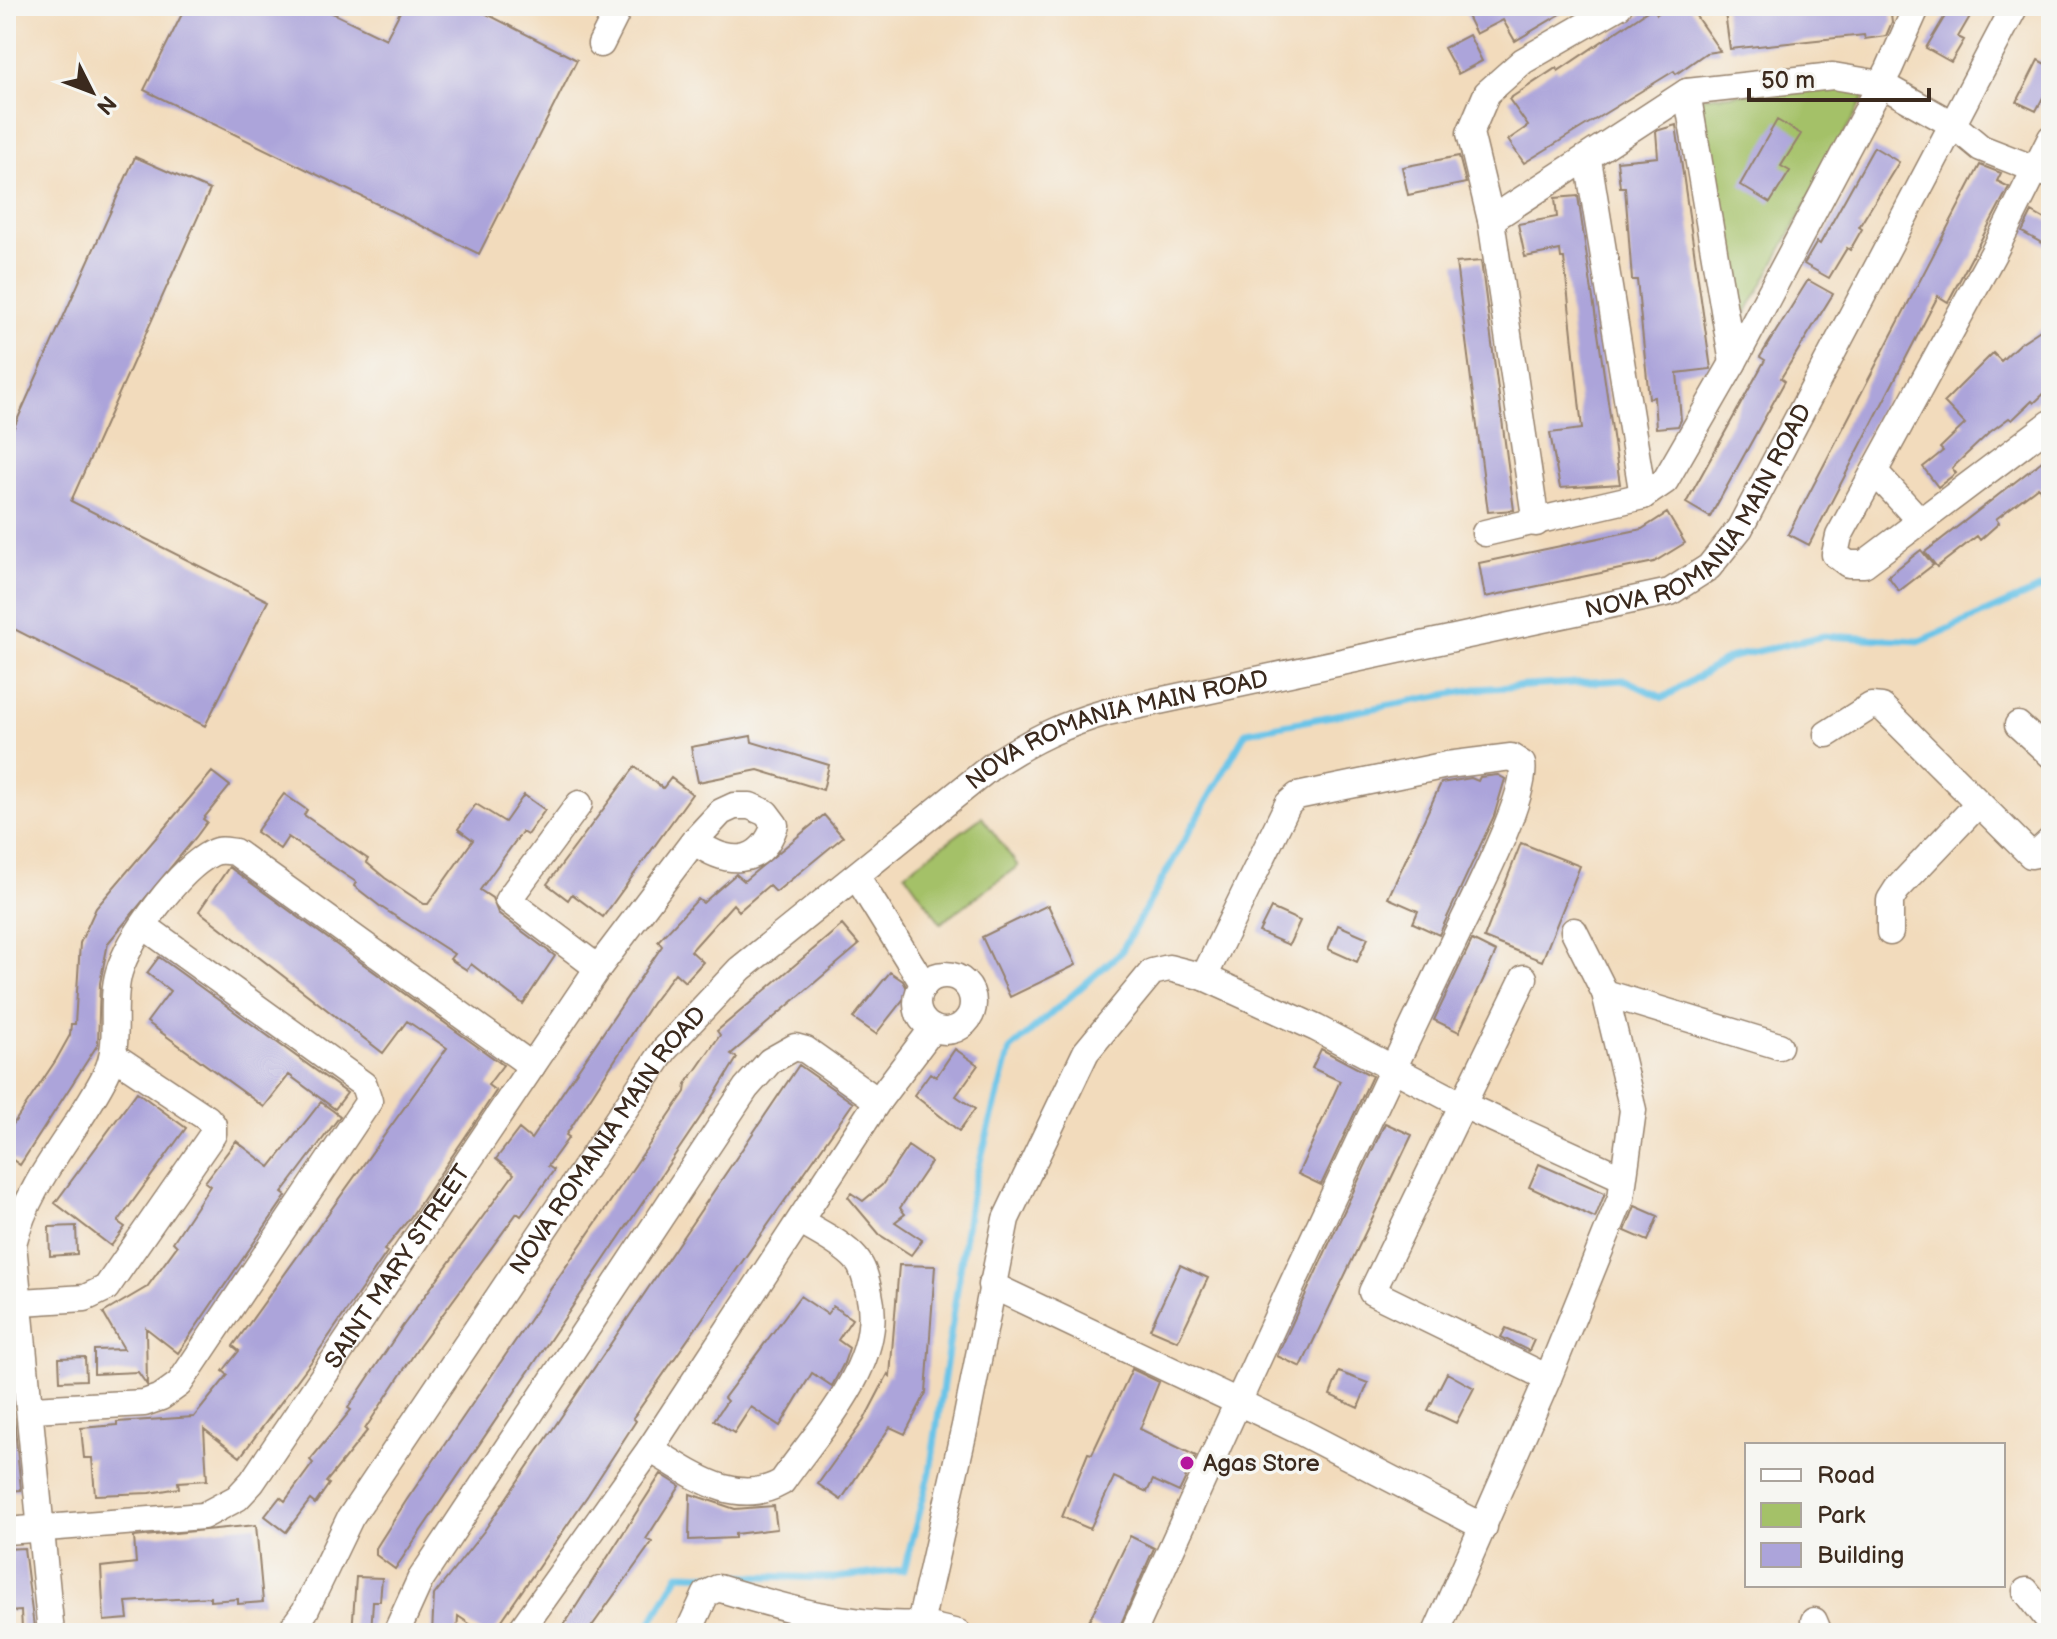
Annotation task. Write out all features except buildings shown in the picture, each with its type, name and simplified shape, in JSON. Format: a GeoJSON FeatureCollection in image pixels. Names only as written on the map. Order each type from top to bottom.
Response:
{"type":"FeatureCollection","features":[{"type":"Feature","properties":{"kind":"street"},"geometry":{"type":"LineString","coordinates":[[601,44],[620,6]]}},
{"type":"Feature","properties":{"kind":"street"},"geometry":{"type":"LineString","coordinates":[[1536,523],[1491,220],[1470,133],[1476,112],[1487,93],[1523,61],[1587,13],[1619,6]]}},
{"type":"Feature","properties":{"kind":"street"},"geometry":{"type":"LineString","coordinates":[[1485,533],[1643,496],[1665,481],[1733,363],[1881,84],[1917,6]]}},
{"type":"Feature","properties":{"kind":"street","name":"NOVA ROMANIA MAIN ROAD"},"geometry":{"type":"LineString","coordinates":[[289,1633],[305,1611],[350,1518],[665,1049],[740,969],[993,765],[1030,741],[1067,723],[1670,592],[1691,582],[1726,550],[2015,6]]}},
{"type":"Feature","properties":{"kind":"street"},"geometry":{"type":"LineString","coordinates":[[1491,220],[1687,92],[1833,76],[1881,84],[1952,124],[1981,148],[2042,173]]}},
{"type":"Feature","properties":{"kind":"street"},"geometry":{"type":"LineString","coordinates":[[1687,92],[1733,363]]}},
{"type":"Feature","properties":{"kind":"street"},"geometry":{"type":"LineString","coordinates":[[2051,138],[2042,173],[1994,252],[1839,536],[1835,554],[1848,564],[1864,564],[2051,423]]}},
{"type":"Feature","properties":{"kind":"street"},"geometry":{"type":"LineString","coordinates":[[1588,159],[1643,496]]}},
{"type":"Feature","properties":{"kind":"street"},"geometry":{"type":"LineString","coordinates":[[1876,473],[1920,521]]}},
{"type":"Feature","properties":{"kind":"street"},"geometry":{"type":"LineString","coordinates":[[1827,734],[1871,706],[1882,707],[1977,805],[2031,855],[2051,840]]}},
{"type":"Feature","properties":{"kind":"street"},"geometry":{"type":"LineString","coordinates":[[2018,725],[2051,755]]}},
{"type":"Feature","properties":{"kind":"street"},"geometry":{"type":"LineString","coordinates":[[1133,1633],[1237,1401],[1477,894],[1522,787],[1522,764],[1511,757],[1447,765],[1297,796],[1288,804],[1204,977]]}},
{"type":"Feature","properties":{"kind":"street"},"geometry":{"type":"LineString","coordinates":[[579,804],[508,900],[598,968]]}},
{"type":"Feature","properties":{"kind":"street"},"geometry":{"type":"LineString","coordinates":[[1890,932],[1890,900],[1897,889],[1977,805]]}},
{"type":"Feature","properties":{"kind":"street","name":"SAINT MARY STREET"},"geometry":{"type":"LineString","coordinates":[[6,1531],[203,1516],[237,1498],[252,1482],[598,968],[694,841]]}},
{"type":"Feature","properties":{"kind":"street"},"geometry":{"type":"LineString","coordinates":[[51,1633],[32,1409],[12,1303],[13,1244],[25,1205],[92,1098],[114,1056],[118,975],[144,926],[174,886],[211,854],[223,850],[235,852],[532,1066]]}},
{"type":"Feature","properties":{"kind":"street"},"geometry":{"type":"LineString","coordinates":[[857,877],[924,985]]}},
{"type":"Feature","properties":{"kind":"street"},"geometry":{"type":"LineString","coordinates":[[32,1409],[144,1403],[161,1397],[179,1384],[369,1101],[364,1085],[144,926]]}},
{"type":"Feature","properties":{"kind":"street"},"geometry":{"type":"LineString","coordinates":[[1436,1633],[1548,1378],[1621,1198],[1633,1110],[1605,993],[1574,931]]}},
{"type":"Feature","properties":{"kind":"street"},"geometry":{"type":"LineString","coordinates":[[920,1624],[965,1426],[1006,1219],[1086,1052],[1152,972],[1169,968],[1204,977],[1394,1067],[1461,1104],[1623,1178]]}},
{"type":"Feature","properties":{"kind":"street"},"geometry":{"type":"LineString","coordinates":[[939,976],[958,978],[966,984],[973,1000],[969,1018],[952,1030],[933,1028],[920,1014],[917,1003],[924,985],[939,976]]}},
{"type":"Feature","properties":{"kind":"street"},"geometry":{"type":"LineString","coordinates":[[1524,978],[1372,1292],[1548,1378]]}},
{"type":"Feature","properties":{"kind":"street"},"geometry":{"type":"LineString","coordinates":[[1605,993],[1779,1046]]}},
{"type":"Feature","properties":{"kind":"street"},"geometry":{"type":"LineString","coordinates":[[519,1633],[650,1449],[878,1101],[933,1028]]}},
{"type":"Feature","properties":{"kind":"street"},"geometry":{"type":"LineString","coordinates":[[396,1633],[420,1580],[746,1088],[770,1061],[795,1047],[806,1050],[878,1101]]}},
{"type":"Feature","properties":{"kind":"street"},"geometry":{"type":"LineString","coordinates":[[12,1303],[85,1298],[106,1288],[213,1134],[213,1125],[207,1118],[114,1056]]}},
{"type":"Feature","properties":{"kind":"street"},"geometry":{"type":"LineString","coordinates":[[650,1449],[709,1484],[749,1494],[765,1492],[782,1482],[853,1381],[873,1331],[874,1311],[864,1270],[854,1256],[800,1221]]}},
{"type":"Feature","properties":{"kind":"street"},"geometry":{"type":"LineString","coordinates":[[991,1285],[1425,1493],[1484,1527]]}},
{"type":"Feature","properties":{"kind":"street"},"geometry":{"type":"LineString","coordinates":[[688,1633],[706,1594],[718,1588],[835,1619],[882,1626],[934,1624],[958,1633]]}},
{"type":"Feature","properties":{"kind":"street"},"geometry":{"type":"LineString","coordinates":[[2026,1591],[2051,1623]]}},
{"type":"Feature","properties":{"kind":"green space"},"geometry":{"type":"Polygon","coordinates":[[[1871,85],[1737,331],[1699,97],[1871,85]]]}},
{"type":"Feature","properties":{"kind":"green space"},"geometry":{"type":"Polygon","coordinates":[[[982,817],[1018,866],[941,923],[905,873],[982,817]]]}},
{"type":"Feature","properties":{"kind":"waterway"},"geometry":{"type":"LineString","coordinates":[[645,1633],[679,1574],[834,1578],[904,1570],[930,1472],[971,1195],[1010,1050],[1121,952],[1246,732],[1476,689],[1625,680],[1663,698],[1728,658],[1824,636],[1921,641],[2051,584]]}},
{"type":"Feature","properties":{"kind":"place","name":"Agas Store"},"geometry":{"type":"Point","coordinates":[1187,1463]}}]}
